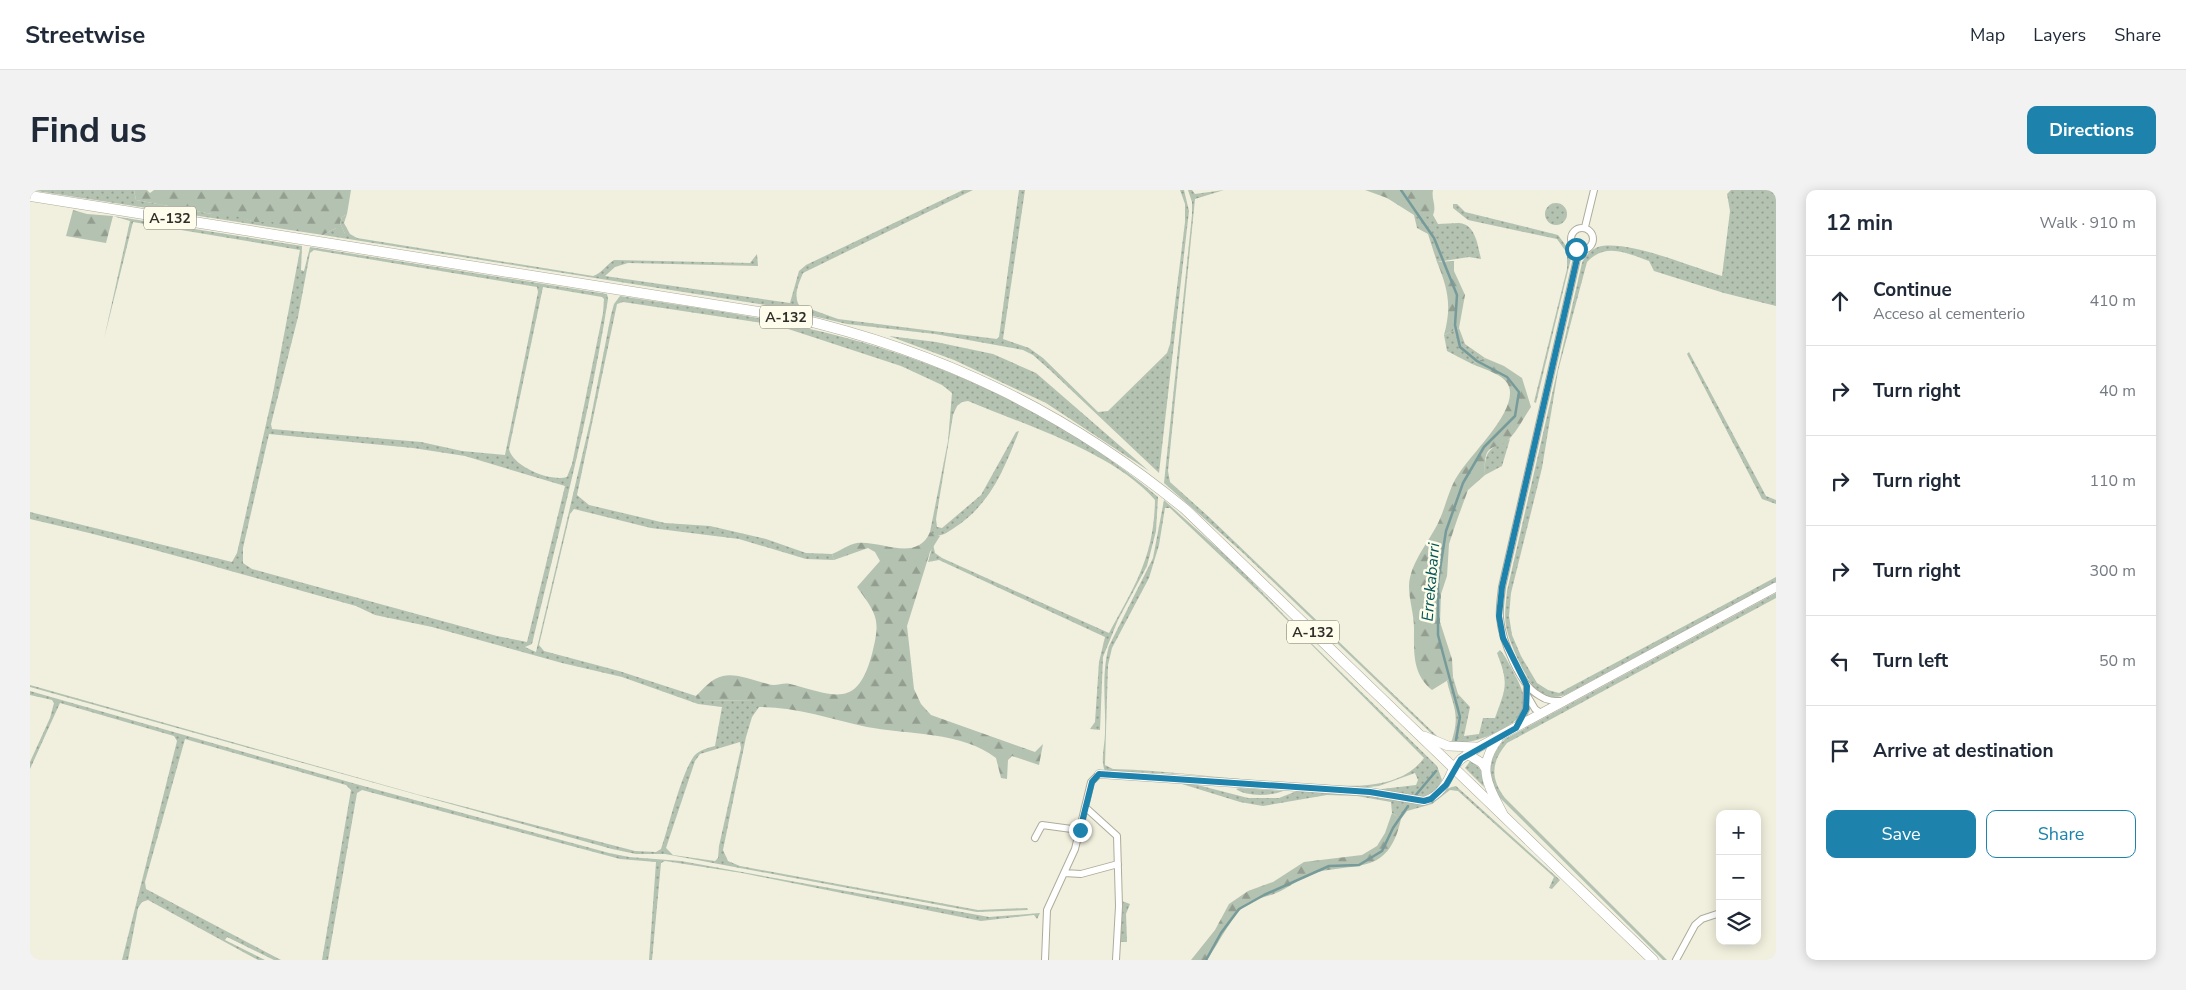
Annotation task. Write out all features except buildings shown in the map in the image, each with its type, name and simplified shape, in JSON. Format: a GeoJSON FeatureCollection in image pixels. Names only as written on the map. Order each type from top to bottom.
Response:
{"type":"FeatureCollection","features":[{"type":"Feature","properties":{"kind":"main road","name":"A-132"},"geometry":{"type":"LineString","coordinates":[[30,196],[733,307],[827,326],[914,352],[1006,391],[1095,441],[1129,464],[1212,533],[1414,731],[1654,960]]}},
{"type":"Feature","properties":{"kind":"main road"},"geometry":{"type":"LineString","coordinates":[[1453,768],[1467,754],[1479,747],[1776,587]]}},
{"type":"Feature","properties":{"kind":"main road"},"geometry":{"type":"LineString","coordinates":[[1414,731],[1448,746],[1479,747]]}},
{"type":"Feature","properties":{"kind":"main road"},"geometry":{"type":"LineString","coordinates":[[1502,735],[1487,756],[1485,768],[1492,793],[1506,818]]}},
{"type":"Feature","properties":{"kind":"main road"},"geometry":{"type":"LineString","coordinates":[[1467,754],[1478,760],[1485,768]]}},
{"type":"Feature","properties":{"kind":"street"},"geometry":{"type":"LineString","coordinates":[[1585,228],[1594,190]]}},
{"type":"Feature","properties":{"kind":"street"},"geometry":{"type":"LineString","coordinates":[[1576,228],[1585,228],[1591,232],[1592,243],[1587,249],[1579,250],[1572,244],[1571,235],[1576,228]]}},
{"type":"Feature","properties":{"kind":"street"},"geometry":{"type":"LineString","coordinates":[[1564,701],[1550,701],[1527,686],[1503,638],[1499,616],[1502,587],[1579,250]]}},
{"type":"Feature","properties":{"kind":"street"},"geometry":{"type":"LineString","coordinates":[[1516,728],[1526,709],[1527,686]]}},
{"type":"Feature","properties":{"kind":"street"},"geometry":{"type":"LineString","coordinates":[[1534,692],[1538,699],[1541,713]]}},
{"type":"Feature","properties":{"kind":"street"},"geometry":{"type":"LineString","coordinates":[[1527,696],[1535,709],[1541,713]]}},
{"type":"Feature","properties":{"kind":"street"},"geometry":{"type":"LineString","coordinates":[[1045,960],[1047,910],[1075,849],[1092,782],[1099,774],[1370,792],[1424,801],[1436,795],[1446,785],[1453,768]]}},
{"type":"Feature","properties":{"kind":"street"},"geometry":{"type":"LineString","coordinates":[[1085,807],[1117,836],[1120,906],[1116,960]]}},
{"type":"Feature","properties":{"kind":"street"},"geometry":{"type":"LineString","coordinates":[[1035,838],[1042,825],[1080,830]]}},
{"type":"Feature","properties":{"kind":"street"},"geometry":{"type":"LineString","coordinates":[[1064,873],[1081,874],[1118,864]]}},
{"type":"Feature","properties":{"kind":"street"},"geometry":{"type":"LineString","coordinates":[[1676,960],[1695,924],[1702,919],[1716,914]]}},
{"type":"Feature","properties":{"kind":"green space"},"geometry":{"type":"Polygon","coordinates":[[[30,190],[134,190],[136,200],[212,214],[232,214],[255,222],[274,222],[277,228],[30,190]]]}},
{"type":"Feature","properties":{"kind":"green space"},"geometry":{"type":"Polygon","coordinates":[[[134,190],[147,190],[150,193],[154,190],[351,190],[347,214],[342,217],[340,223],[345,234],[337,234],[336,228],[323,235],[277,228],[273,222],[255,222],[232,215],[212,214],[136,200],[134,190]]]}},
{"type":"Feature","properties":{"kind":"green space"},"geometry":{"type":"Polygon","coordinates":[[[963,190],[973,190],[803,273],[797,293],[799,305],[838,319],[997,339],[999,337],[1019,190],[1025,190],[1003,339],[1029,348],[1043,358],[1098,412],[1108,411],[1167,353],[1170,344],[1185,222],[1185,204],[1180,190],[1184,190],[1189,211],[1159,473],[1051,371],[1033,355],[1023,350],[935,334],[847,324],[766,305],[323,235],[336,228],[345,234],[340,223],[342,217],[347,214],[344,223],[350,234],[357,238],[593,276],[614,260],[750,263],[757,254],[758,266],[628,263],[615,267],[605,276],[790,303],[799,271],[806,265],[963,190]]]}},
{"type":"Feature","properties":{"kind":"green space"},"geometry":{"type":"Polygon","coordinates":[[[1188,190],[1192,190],[1195,194],[1224,190],[1195,199],[1168,471],[1170,482],[1209,517],[1437,736],[1435,737],[1242,552],[1164,483],[1192,215],[1192,202],[1188,190]]]}},
{"type":"Feature","properties":{"kind":"green space"},"geometry":{"type":"Polygon","coordinates":[[[1365,190],[1433,190],[1433,215],[1414,215],[1387,198],[1365,190]]]}},
{"type":"Feature","properties":{"kind":"green space"},"geometry":{"type":"Polygon","coordinates":[[[1731,190],[1776,190],[1776,306],[1724,293],[1654,271],[1649,261],[1616,251],[1601,252],[1587,262],[1558,371],[1542,468],[1511,593],[1509,616],[1512,635],[1521,656],[1537,683],[1548,690],[1559,693],[1776,577],[1776,582],[1565,695],[1555,697],[1545,695],[1539,692],[1529,681],[1514,651],[1505,618],[1507,591],[1582,263],[1588,254],[1598,247],[1625,247],[1659,255],[1722,276],[1730,211],[1727,194],[1731,190]]]}},
{"type":"Feature","properties":{"kind":"green space"},"geometry":{"type":"Polygon","coordinates":[[[1556,203],[1564,206],[1567,214],[1564,222],[1556,225],[1548,222],[1545,214],[1548,206],[1556,203]]]}},
{"type":"Feature","properties":{"kind":"green space"},"geometry":{"type":"Polygon","coordinates":[[[1453,204],[1457,204],[1465,212],[1558,235],[1572,254],[1536,403],[1534,402],[1567,269],[1567,253],[1557,239],[1468,220],[1453,208],[1453,204]]]}},
{"type":"Feature","properties":{"kind":"green space"},"geometry":{"type":"Polygon","coordinates":[[[73,210],[87,214],[113,216],[106,243],[66,236],[73,210]]]}},
{"type":"Feature","properties":{"kind":"green space"},"geometry":{"type":"Polygon","coordinates":[[[1414,215],[1433,215],[1438,224],[1465,224],[1473,232],[1481,259],[1469,257],[1437,262],[1428,234],[1417,228],[1414,215]]]}},
{"type":"Feature","properties":{"kind":"green space"},"geometry":{"type":"Polygon","coordinates":[[[113,216],[302,246],[301,270],[304,271],[310,247],[607,294],[608,299],[601,342],[573,472],[532,644],[525,647],[536,652],[590,422],[611,315],[614,304],[620,296],[787,324],[903,355],[949,372],[1039,415],[1121,467],[1158,497],[1156,531],[1147,566],[1118,620],[1103,657],[1100,730],[1090,729],[1095,722],[1099,662],[1105,637],[939,560],[928,562],[933,544],[935,553],[942,558],[1109,633],[1135,585],[1151,538],[1155,500],[1137,483],[1116,468],[1067,442],[968,401],[962,402],[957,406],[953,415],[936,519],[937,527],[942,528],[981,495],[1016,432],[1019,431],[1008,459],[994,486],[977,509],[967,519],[945,534],[933,534],[930,532],[948,441],[952,393],[942,385],[901,366],[776,325],[623,302],[617,304],[577,495],[589,505],[665,523],[710,526],[766,539],[806,553],[832,554],[834,560],[806,559],[739,539],[651,528],[574,509],[570,514],[539,645],[544,651],[619,671],[696,696],[698,700],[759,701],[759,707],[752,717],[746,737],[723,850],[728,861],[740,866],[978,910],[1027,908],[1028,910],[977,912],[665,854],[636,854],[612,849],[30,687],[30,685],[416,794],[635,851],[656,852],[661,849],[689,764],[698,752],[715,746],[722,707],[698,704],[622,677],[562,663],[432,627],[375,615],[356,606],[234,572],[30,519],[30,512],[232,562],[237,553],[273,393],[300,250],[133,222],[104,339],[130,221],[113,216]],[[314,250],[310,253],[298,317],[271,424],[272,429],[421,442],[462,451],[505,455],[538,292],[537,287],[314,250]],[[543,287],[509,449],[512,456],[518,462],[533,472],[552,477],[567,477],[572,464],[603,313],[604,299],[602,297],[543,287]],[[269,434],[243,548],[243,563],[252,569],[497,636],[527,642],[565,486],[465,456],[413,448],[269,434]],[[740,742],[700,754],[695,761],[666,848],[673,855],[715,861],[718,858],[741,748],[740,742]]]}},
{"type":"Feature","properties":{"kind":"green space"},"geometry":{"type":"Polygon","coordinates":[[[1454,261],[1454,271],[1465,295],[1459,328],[1444,335],[1448,315],[1448,298],[1437,262],[1454,261]]]}},
{"type":"Feature","properties":{"kind":"green space"},"geometry":{"type":"Polygon","coordinates":[[[1459,328],[1465,344],[1485,358],[1472,364],[1447,351],[1444,335],[1459,328]]]}},
{"type":"Feature","properties":{"kind":"green space"},"geometry":{"type":"Polygon","coordinates":[[[889,336],[936,342],[993,354],[1036,373],[1149,471],[1046,403],[954,360],[889,336]]]}},
{"type":"Feature","properties":{"kind":"green space"},"geometry":{"type":"Polygon","coordinates":[[[1689,352],[1766,496],[1776,500],[1776,504],[1762,499],[1687,354],[1689,352]]]}},
{"type":"Feature","properties":{"kind":"green space"},"geometry":{"type":"Polygon","coordinates":[[[1485,358],[1504,366],[1522,378],[1531,407],[1511,437],[1488,451],[1485,475],[1468,490],[1457,520],[1449,544],[1447,576],[1441,594],[1440,622],[1452,659],[1453,677],[1432,690],[1421,677],[1416,662],[1414,623],[1409,591],[1410,577],[1417,560],[1439,521],[1455,480],[1490,435],[1509,402],[1510,392],[1506,381],[1496,374],[1472,364],[1485,358]]]}},
{"type":"Feature","properties":{"kind":"green space"},"geometry":{"type":"Polygon","coordinates":[[[1510,439],[1502,466],[1485,475],[1489,451],[1510,439]]]}},
{"type":"Feature","properties":{"kind":"green space"},"geometry":{"type":"Polygon","coordinates":[[[1164,500],[1236,565],[1307,639],[1437,766],[1442,780],[1435,793],[1421,798],[1382,791],[1382,789],[1416,785],[1418,780],[1415,773],[1379,786],[1359,788],[1296,786],[1182,774],[1105,771],[1103,757],[1105,733],[1104,678],[1109,646],[1153,558],[1164,500]],[[1165,508],[1159,545],[1149,578],[1112,648],[1108,665],[1105,765],[1113,769],[1341,786],[1376,784],[1399,778],[1413,770],[1424,758],[1263,596],[1170,508],[1165,508]]]}},
{"type":"Feature","properties":{"kind":"green space"},"geometry":{"type":"Polygon","coordinates":[[[930,532],[940,536],[930,552],[907,626],[914,689],[921,704],[931,715],[1035,752],[1043,744],[1039,765],[1012,756],[1008,760],[1007,779],[1001,778],[996,758],[982,749],[951,738],[883,730],[813,714],[759,707],[758,701],[697,700],[696,696],[711,681],[728,675],[740,676],[771,685],[790,684],[831,694],[842,694],[851,691],[859,684],[866,672],[876,633],[873,611],[857,587],[880,561],[875,552],[868,548],[834,560],[832,554],[857,543],[908,548],[924,541],[930,532]]]}},
{"type":"Feature","properties":{"kind":"green space"},"geometry":{"type":"Polygon","coordinates":[[[1776,593],[1776,598],[1507,743],[1495,763],[1494,770],[1497,784],[1505,798],[1667,960],[1663,960],[1495,793],[1492,786],[1491,764],[1496,751],[1505,739],[1776,593]]]}},
{"type":"Feature","properties":{"kind":"green space"},"geometry":{"type":"Polygon","coordinates":[[[1500,650],[1509,663],[1524,697],[1525,704],[1520,716],[1507,727],[1492,735],[1469,742],[1451,743],[1456,717],[1447,681],[1453,677],[1458,694],[1470,707],[1464,736],[1479,734],[1483,718],[1495,718],[1504,692],[1505,679],[1497,653],[1500,650]]]}},
{"type":"Feature","properties":{"kind":"green space"},"geometry":{"type":"Polygon","coordinates":[[[30,691],[356,784],[609,853],[629,857],[681,861],[989,917],[1040,913],[1037,919],[1034,915],[981,921],[742,873],[665,861],[661,863],[652,960],[649,960],[656,862],[620,859],[362,790],[357,793],[328,960],[322,960],[351,790],[346,785],[185,739],[145,882],[146,889],[281,960],[274,960],[227,937],[225,940],[265,960],[258,960],[148,900],[142,902],[138,908],[128,960],[122,960],[177,741],[174,736],[60,703],[30,769],[30,762],[50,718],[54,703],[52,700],[30,695],[30,691]]]}},
{"type":"Feature","properties":{"kind":"green space"},"geometry":{"type":"Polygon","coordinates":[[[1471,760],[1481,770],[1484,787],[1465,768],[1471,760]]]}},
{"type":"Feature","properties":{"kind":"green space"},"geometry":{"type":"Polygon","coordinates":[[[1182,781],[1248,798],[1279,798],[1297,791],[1363,794],[1418,804],[1428,801],[1446,789],[1456,786],[1560,880],[1552,889],[1549,888],[1554,877],[1458,791],[1450,790],[1432,804],[1407,811],[1401,819],[1392,813],[1391,802],[1357,796],[1327,795],[1263,806],[1240,802],[1182,784],[1182,781]]]}},
{"type":"Feature","properties":{"kind":"green space"},"geometry":{"type":"Polygon","coordinates":[[[1236,789],[1283,791],[1266,795],[1241,792],[1236,789]]]}},
{"type":"Feature","properties":{"kind":"green space"},"geometry":{"type":"Polygon","coordinates":[[[1392,813],[1401,819],[1395,838],[1388,851],[1378,859],[1368,864],[1310,874],[1280,891],[1247,904],[1234,917],[1207,960],[1191,960],[1215,930],[1229,904],[1248,891],[1273,882],[1304,862],[1362,855],[1377,846],[1385,833],[1392,813]]]}},
{"type":"Feature","properties":{"kind":"green space"},"geometry":{"type":"Polygon","coordinates":[[[1122,901],[1130,904],[1126,914],[1127,942],[1119,942],[1122,901]]]}},
{"type":"Feature","properties":{"kind":"waterway","name":"Errekabarri"},"geometry":{"type":"LineString","coordinates":[[1401,190],[1434,238],[1457,295],[1455,325],[1460,347],[1477,361],[1507,377],[1519,392],[1515,416],[1484,447],[1463,483],[1446,531],[1438,582],[1438,635],[1460,717],[1456,740]]}},
{"type":"Feature","properties":{"kind":"waterway","name":"Errekabarri"},"geometry":{"type":"LineString","coordinates":[[1415,796],[1436,771]]}},
{"type":"Feature","properties":{"kind":"waterway","name":"Errekabarri"},"geometry":{"type":"LineString","coordinates":[[1206,960],[1221,933],[1239,909],[1264,895],[1329,866],[1359,865],[1382,851],[1393,828],[1408,806]]}},
{"type":"Feature","properties":{"kind":"route"},"geometry":{"type":"LineString","coordinates":[[1080,830],[1092,782],[1099,774],[1370,792],[1424,801],[1431,799],[1446,785],[1453,768],[1467,754],[1516,728],[1522,720],[1526,709],[1527,686],[1503,638],[1499,616],[1502,587],[1579,250],[1576,249]]}}]}
